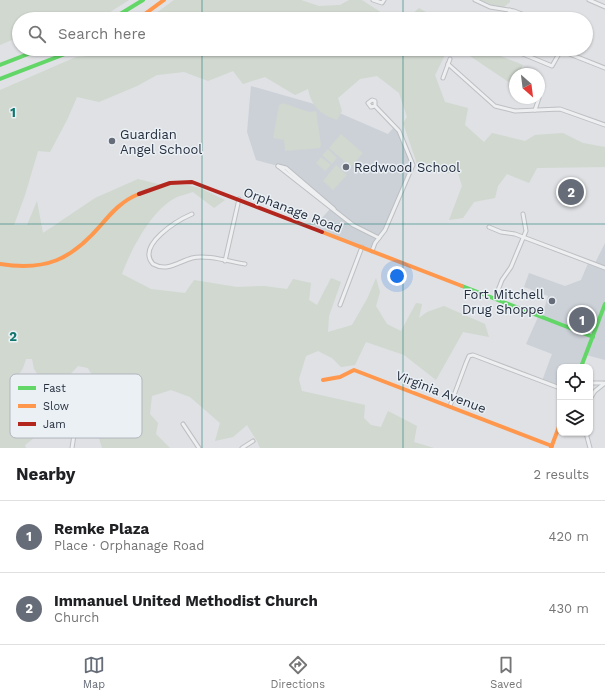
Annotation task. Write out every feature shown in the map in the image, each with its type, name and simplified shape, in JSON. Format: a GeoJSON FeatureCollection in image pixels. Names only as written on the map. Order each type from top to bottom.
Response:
{"type":"FeatureCollection","features":[{"type":"Feature","properties":{"kind":"main road"},"geometry":{"type":"LineString","coordinates":[[123,12],[143,0]]}},
{"type":"Feature","properties":{"kind":"main road"},"geometry":{"type":"LineString","coordinates":[[148,12],[164,0]]}},
{"type":"Feature","properties":{"kind":"main road"},"geometry":{"type":"LineString","coordinates":[[0,65],[24,56]]}},
{"type":"Feature","properties":{"kind":"main road"},"geometry":{"type":"LineString","coordinates":[[0,79],[60,56]]}},
{"type":"Feature","properties":{"kind":"main road","name":"Orphanage Road"},"geometry":{"type":"LineString","coordinates":[[0,264],[38,266],[66,257],[83,244],[126,200],[174,181],[196,182],[593,337]]}},
{"type":"Feature","properties":{"kind":"main road"},"geometry":{"type":"LineString","coordinates":[[583,364],[605,304]]}},
{"type":"Feature","properties":{"kind":"main road","name":"Virginia Avenue"},"geometry":{"type":"LineString","coordinates":[[323,380],[340,377],[354,370],[450,406],[551,447]]}},
{"type":"Feature","properties":{"kind":"main road"},"geometry":{"type":"LineString","coordinates":[[551,447],[557,432]]}},
{"type":"Feature","properties":{"kind":"street"},"geometry":{"type":"LineString","coordinates":[[373,0],[382,3],[384,0]]}},
{"type":"Feature","properties":{"kind":"street"},"geometry":{"type":"LineString","coordinates":[[475,0],[490,7],[516,12]]}},
{"type":"Feature","properties":{"kind":"street"},"geometry":{"type":"LineString","coordinates":[[588,0],[605,7]]}},
{"type":"Feature","properties":{"kind":"street"},"geometry":{"type":"LineString","coordinates":[[528,56],[552,66],[557,56]]}},
{"type":"Feature","properties":{"kind":"street"},"geometry":{"type":"LineString","coordinates":[[575,56],[605,68]]}},
{"type":"Feature","properties":{"kind":"street"},"geometry":{"type":"LineString","coordinates":[[443,78],[450,59]]}},
{"type":"Feature","properties":{"kind":"street"},"geometry":{"type":"LineString","coordinates":[[448,64],[495,106],[515,112],[560,109],[605,125]]}},
{"type":"Feature","properties":{"kind":"street"},"geometry":{"type":"LineString","coordinates":[[535,110],[537,104]]}},
{"type":"Feature","properties":{"kind":"street"},"geometry":{"type":"LineString","coordinates":[[372,251],[385,230],[413,165],[398,131],[375,106]]}},
{"type":"Feature","properties":{"kind":"street"},"geometry":{"type":"LineString","coordinates":[[336,211],[286,168],[278,166],[353,225],[379,238]]}},
{"type":"Feature","properties":{"kind":"street"},"geometry":{"type":"LineString","coordinates":[[225,261],[240,199]]}},
{"type":"Feature","properties":{"kind":"street"},"geometry":{"type":"LineString","coordinates":[[192,214],[172,224],[161,234],[149,251],[151,262],[155,265],[169,267],[196,258],[245,264]]}},
{"type":"Feature","properties":{"kind":"street"},"geometry":{"type":"LineString","coordinates":[[495,298],[526,228],[523,214]]}},
{"type":"Feature","properties":{"kind":"street"},"geometry":{"type":"LineString","coordinates":[[489,227],[523,237],[605,268]]}},
{"type":"Feature","properties":{"kind":"street"},"geometry":{"type":"LineString","coordinates":[[340,305],[362,247]]}},
{"type":"Feature","properties":{"kind":"street"},"geometry":{"type":"LineString","coordinates":[[450,406],[469,356],[473,355],[557,387]]}},
{"type":"Feature","properties":{"kind":"street"},"geometry":{"type":"LineString","coordinates":[[593,383],[605,382]]}},
{"type":"Feature","properties":{"kind":"street"},"geometry":{"type":"LineString","coordinates":[[593,394],[605,382]]}},
{"type":"Feature","properties":{"kind":"street"},"geometry":{"type":"LineString","coordinates":[[183,424],[199,448]]}},
{"type":"Feature","properties":{"kind":"street"},"geometry":{"type":"LineString","coordinates":[[587,436],[590,448]]}},
{"type":"Feature","properties":{"kind":"street"},"geometry":{"type":"LineString","coordinates":[[72,448],[74,438]]}},
{"type":"Feature","properties":{"kind":"street"},"geometry":{"type":"LineString","coordinates":[[242,448],[253,441]]}},
{"type":"Feature","properties":{"kind":"shaded area"},"geometry":{"type":"Polygon","coordinates":[[[0,0],[129,0],[110,12],[12,12],[12,40],[0,45],[0,0]]]}},
{"type":"Feature","properties":{"kind":"shaded area"},"geometry":{"type":"Polygon","coordinates":[[[174,0],[301,0],[319,6],[340,5],[349,0],[362,0],[380,12],[158,12],[174,0]]]}},
{"type":"Feature","properties":{"kind":"shaded area"},"geometry":{"type":"Polygon","coordinates":[[[481,0],[510,0],[510,2],[504,7],[492,5],[481,0]]]}},
{"type":"Feature","properties":{"kind":"shaded area"},"geometry":{"type":"Polygon","coordinates":[[[419,8],[426,12],[414,12],[419,8]]]}},
{"type":"Feature","properties":{"kind":"shaded area"},"geometry":{"type":"Polygon","coordinates":[[[444,56],[435,75],[445,102],[468,108],[465,125],[484,142],[492,133],[525,141],[535,135],[563,133],[583,143],[605,147],[605,167],[537,168],[529,183],[507,174],[498,186],[495,198],[474,202],[463,218],[449,220],[462,186],[458,173],[431,173],[417,164],[403,123],[407,117],[399,93],[377,76],[360,79],[338,98],[342,111],[337,120],[321,112],[314,105],[308,89],[295,95],[265,77],[243,84],[233,71],[208,81],[184,72],[157,75],[137,86],[99,102],[77,97],[50,152],[38,151],[25,195],[14,225],[27,225],[37,201],[43,233],[95,198],[138,179],[162,185],[187,185],[200,188],[225,200],[214,208],[193,192],[177,197],[166,204],[158,211],[143,231],[122,274],[151,289],[185,293],[194,280],[237,287],[264,286],[287,289],[293,279],[311,283],[309,300],[317,305],[331,278],[341,282],[329,316],[328,332],[352,325],[367,299],[376,278],[380,292],[376,306],[387,324],[401,331],[416,303],[422,304],[419,318],[427,312],[444,306],[485,324],[489,337],[463,332],[436,380],[404,355],[366,342],[355,365],[341,367],[332,358],[318,351],[306,356],[299,379],[302,391],[365,405],[364,418],[371,425],[381,427],[388,411],[417,426],[414,442],[434,448],[260,448],[247,425],[233,437],[215,441],[220,423],[190,397],[171,390],[152,396],[150,414],[158,423],[156,434],[170,448],[102,448],[99,438],[142,438],[142,374],[91,374],[88,368],[78,366],[71,374],[38,374],[34,369],[32,359],[26,359],[19,374],[10,374],[10,438],[34,438],[25,445],[26,448],[0,448],[0,90],[76,57],[444,56]]]}},
{"type":"Feature","properties":{"kind":"shaded area"},"geometry":{"type":"Polygon","coordinates":[[[470,56],[500,56],[523,65],[521,68],[509,68],[509,82],[470,56]]]}},
{"type":"Feature","properties":{"kind":"shaded area","name":"Redwood School"},"geometry":{"type":"Polygon","coordinates":[[[251,86],[328,108],[388,134],[395,126],[413,165],[385,230],[375,243],[372,251],[313,228],[330,209],[278,166],[256,160],[247,132],[251,86]]]}},
{"type":"Feature","properties":{"kind":"shaded area"},"geometry":{"type":"Polygon","coordinates":[[[283,103],[309,112],[316,111],[321,145],[320,148],[285,151],[284,140],[273,138],[279,105],[283,103]]]}},
{"type":"Feature","properties":{"kind":"shaded area"},"geometry":{"type":"Polygon","coordinates":[[[341,134],[363,153],[351,167],[329,148],[341,134]]]}},
{"type":"Feature","properties":{"kind":"shaded area"},"geometry":{"type":"Polygon","coordinates":[[[328,149],[337,158],[332,164],[322,155],[328,149]]]}},
{"type":"Feature","properties":{"kind":"shaded area"},"geometry":{"type":"Polygon","coordinates":[[[321,157],[331,165],[325,171],[316,163],[321,157]]]}},
{"type":"Feature","properties":{"kind":"shaded area"},"geometry":{"type":"Polygon","coordinates":[[[336,165],[347,175],[333,190],[323,181],[336,165]]]}},
{"type":"Feature","properties":{"kind":"shaded area"},"geometry":{"type":"Polygon","coordinates":[[[605,243],[605,360],[586,355],[582,364],[557,364],[557,387],[542,381],[552,354],[526,344],[539,315],[542,316],[548,296],[524,287],[529,273],[565,286],[581,280],[589,261],[595,263],[605,243]]]}},
{"type":"Feature","properties":{"kind":"traffic: fast"},"geometry":{"type":"LineString","coordinates":[[123,12],[143,0]]}},
{"type":"Feature","properties":{"kind":"traffic: fast"},"geometry":{"type":"LineString","coordinates":[[0,65],[23,56]]}},
{"type":"Feature","properties":{"kind":"traffic: fast"},"geometry":{"type":"LineString","coordinates":[[0,79],[60,56]]}},
{"type":"Feature","properties":{"kind":"traffic: fast"},"geometry":{"type":"LineString","coordinates":[[462,286],[593,337]]}},
{"type":"Feature","properties":{"kind":"traffic: fast"},"geometry":{"type":"LineString","coordinates":[[582,364],[605,304]]}},
{"type":"Feature","properties":{"kind":"traffic: slow"},"geometry":{"type":"LineString","coordinates":[[148,12],[164,0]]}},
{"type":"Feature","properties":{"kind":"traffic: slow"},"geometry":{"type":"LineString","coordinates":[[0,264],[31,266],[44,264],[68,255],[90,237],[118,207],[139,194]]}},
{"type":"Feature","properties":{"kind":"traffic: slow"},"geometry":{"type":"LineString","coordinates":[[322,232],[462,286]]}},
{"type":"Feature","properties":{"kind":"traffic: slow"},"geometry":{"type":"LineString","coordinates":[[323,380],[340,377],[354,370],[552,446]]}},
{"type":"Feature","properties":{"kind":"traffic: slow"},"geometry":{"type":"LineString","coordinates":[[551,448],[557,432]]}},
{"type":"Feature","properties":{"kind":"traffic: jam"},"geometry":{"type":"LineString","coordinates":[[139,194],[170,183],[192,182],[322,232]]}},
{"type":"Feature","properties":{"kind":"place","name":"Guardian Angel School"},"geometry":{"type":"Point","coordinates":[112,141]}},
{"type":"Feature","properties":{"kind":"place","name":"Redwood School"},"geometry":{"type":"Point","coordinates":[346,167]}},
{"type":"Feature","properties":{"kind":"place","name":"Immanuel United Methodist Church"},"geometry":{"type":"Point","coordinates":[571,192]}},
{"type":"Feature","properties":{"kind":"place","name":"Fort Mitchell Drug Shoppe"},"geometry":{"type":"Point","coordinates":[552,301]}},
{"type":"Feature","properties":{"kind":"place","name":"Remke Plaza"},"geometry":{"type":"Point","coordinates":[582,320]}}]}
